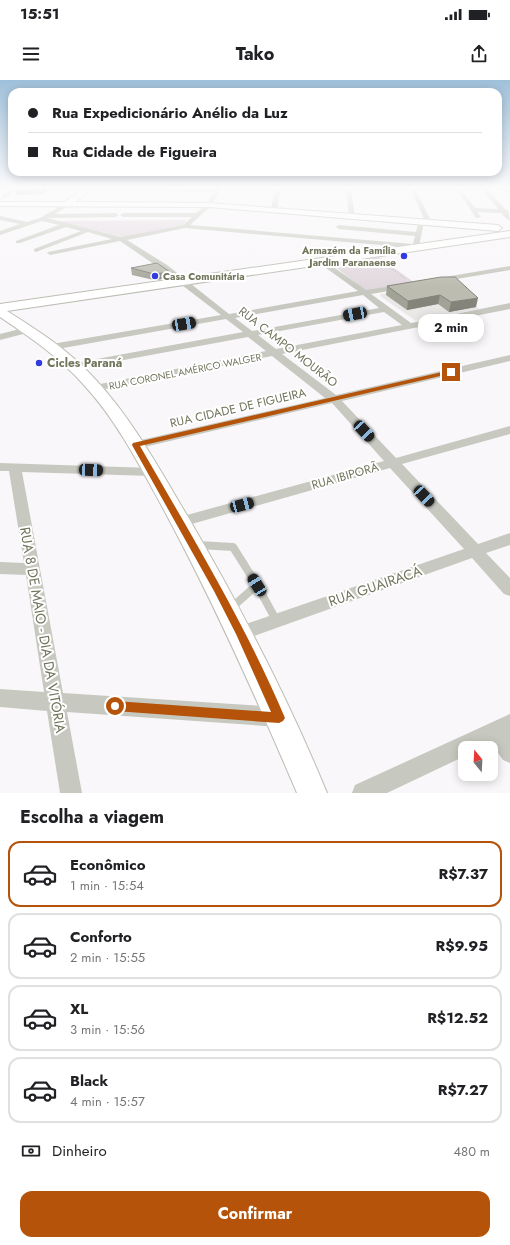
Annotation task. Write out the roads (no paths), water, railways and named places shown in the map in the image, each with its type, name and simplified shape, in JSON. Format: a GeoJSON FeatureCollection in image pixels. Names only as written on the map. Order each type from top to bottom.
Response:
{"type":"FeatureCollection","features":[{"type":"Feature","properties":{"kind":"street"},"geometry":{"type":"LineString","coordinates":[[15,221],[28,224]]}},
{"type":"Feature","properties":{"kind":"street"},"geometry":{"type":"LineString","coordinates":[[1,233],[36,221]]}},
{"type":"Feature","properties":{"kind":"street","name":"RUA CAMPO MOURÃO"},"geometry":{"type":"LineString","coordinates":[[55,221],[122,239],[183,281],[334,399],[510,589]]}},
{"type":"Feature","properties":{"kind":"street"},"geometry":{"type":"LineString","coordinates":[[185,226],[191,221]]}},
{"type":"Feature","properties":{"kind":"street"},"geometry":{"type":"LineString","coordinates":[[404,221],[510,228]]}},
{"type":"Feature","properties":{"kind":"street"},"geometry":{"type":"LineString","coordinates":[[416,246],[419,234],[425,223]]}},
{"type":"Feature","properties":{"kind":"street"},"geometry":{"type":"LineString","coordinates":[[18,242],[66,225]]}},
{"type":"Feature","properties":{"kind":"street"},"geometry":{"type":"LineString","coordinates":[[50,253],[185,226],[416,246]]}},
{"type":"Feature","properties":{"kind":"street"},"geometry":{"type":"LineString","coordinates":[[339,227],[419,234]]}},
{"type":"Feature","properties":{"kind":"street"},"geometry":{"type":"LineString","coordinates":[[36,250],[88,230]]}},
{"type":"Feature","properties":{"kind":"street"},"geometry":{"type":"LineString","coordinates":[[0,310],[322,260],[510,234]]}},
{"type":"Feature","properties":{"kind":"street"},"geometry":{"type":"LineString","coordinates":[[322,260],[409,326]]}},
{"type":"Feature","properties":{"kind":"street"},"geometry":{"type":"LineString","coordinates":[[428,282],[510,268]]}},
{"type":"Feature","properties":{"kind":"street"},"geometry":{"type":"LineString","coordinates":[[52,347],[414,284]]}},
{"type":"Feature","properties":{"kind":"street","name":"RUA CORONEL AMÉRICO WALGER"},"geometry":{"type":"LineString","coordinates":[[95,388],[510,306]]}},
{"type":"Feature","properties":{"kind":"street"},"geometry":{"type":"LineString","coordinates":[[75,366],[385,309]]}},
{"type":"Feature","properties":{"kind":"street"},"geometry":{"type":"LineString","coordinates":[[0,310],[52,347],[75,366],[95,388],[136,445],[181,522],[240,633],[312,793]]}},
{"type":"Feature","properties":{"kind":"street"},"geometry":{"type":"LineString","coordinates":[[0,338],[28,330]]}},
{"type":"Feature","properties":{"kind":"street","name":"RUA CIDADE DE FIGUEIRA"},"geometry":{"type":"LineString","coordinates":[[136,445],[510,358]]}},
{"type":"Feature","properties":{"kind":"street","name":"RUA IBIPORÃ"},"geometry":{"type":"LineString","coordinates":[[181,522],[510,430]]}},
{"type":"Feature","properties":{"kind":"street"},"geometry":{"type":"LineString","coordinates":[[8,467],[152,472]]}},
{"type":"Feature","properties":{"kind":"street","name":"RUA 8 DE MAIO - DIA DA VITÓRIA"},"geometry":{"type":"LineString","coordinates":[[8,467],[33,569],[71,793]]}},
{"type":"Feature","properties":{"kind":"street","name":"RUA GUAIRACÁ"},"geometry":{"type":"LineString","coordinates":[[240,633],[510,539]]}},
{"type":"Feature","properties":{"kind":"street"},"geometry":{"type":"LineString","coordinates":[[0,568],[33,569]]}},
{"type":"Feature","properties":{"kind":"street"},"geometry":{"type":"LineString","coordinates":[[0,698],[279,718]]}},
{"type":"Feature","properties":{"kind":"street"},"geometry":{"type":"LineString","coordinates":[[363,793],[502,728],[510,753]]}},
{"type":"Feature","properties":{"kind":"lane"},"geometry":{"type":"LineString","coordinates":[[193,545],[233,547],[257,585],[276,620]]}},
{"type":"Feature","properties":{"kind":"lane"},"geometry":{"type":"LineString","coordinates":[[228,610],[257,585]]}},
{"type":"Feature","properties":{"kind":"place","name":"Armazém da Família Jardim Paranaense"},"geometry":{"type":"Point","coordinates":[404,256]}},
{"type":"Feature","properties":{"kind":"place","name":"Casa Comunitária"},"geometry":{"type":"Point","coordinates":[155,276]}},
{"type":"Feature","properties":{"kind":"place","name":"Cicles Paraná"},"geometry":{"type":"Point","coordinates":[39,363]}}]}
